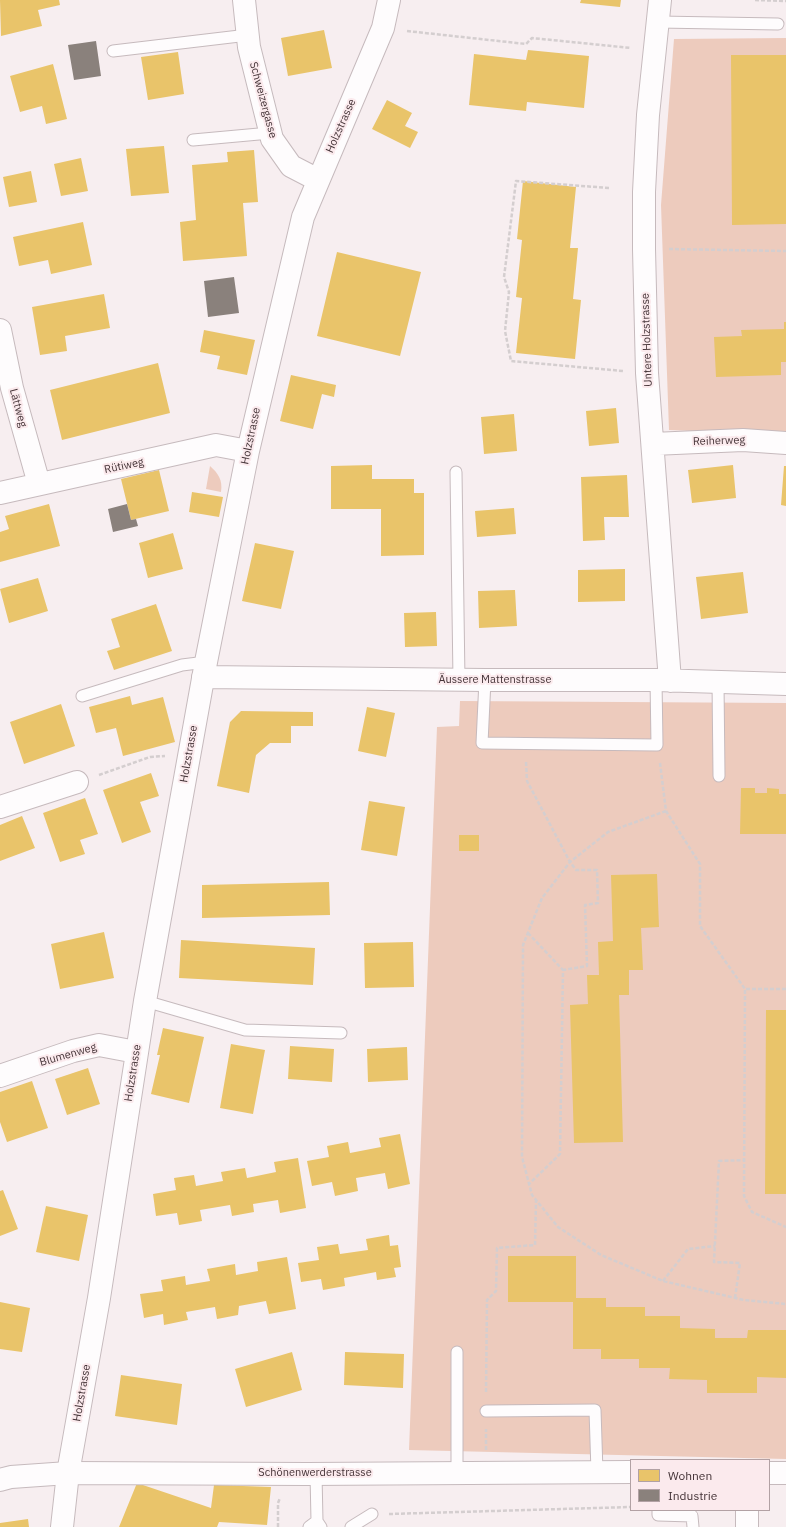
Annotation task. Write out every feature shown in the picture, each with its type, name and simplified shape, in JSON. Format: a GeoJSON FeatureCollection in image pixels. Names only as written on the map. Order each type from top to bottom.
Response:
{"type":"FeatureCollection","features":[{"type":"Feature","properties":{"kind":"street","name":"Schweizergasse"},"geometry":{"type":"LineString","coordinates":[[244,0],[250,47],[272,139],[291,166],[318,180]]}},
{"type":"Feature","properties":{"kind":"street","name":"Holzstrasse"},"geometry":{"type":"LineString","coordinates":[[62,1527],[68,1473],[99,1298],[136,1052],[204,670],[248,452],[303,216],[383,28],[389,0]]}},
{"type":"Feature","properties":{"kind":"street","name":"Untere Holzstrasse"},"geometry":{"type":"LineString","coordinates":[[660,0],[648,115],[644,192],[644,249],[647,373],[653,444],[663,681]]}},
{"type":"Feature","properties":{"kind":"street","name":"Lättweg"},"geometry":{"type":"LineString","coordinates":[[0,330],[12,388],[39,484]]}},
{"type":"Feature","properties":{"kind":"street","name":"Reiherweg"},"geometry":{"type":"LineString","coordinates":[[653,444],[743,440],[786,443]]}},
{"type":"Feature","properties":{"kind":"street","name":"Rütiweg"},"geometry":{"type":"LineString","coordinates":[[0,493],[216,445],[248,452]]}},
{"type":"Feature","properties":{"kind":"street","name":"Äussere Mattenstrasse"},"geometry":{"type":"LineString","coordinates":[[204,670],[459,680],[663,681],[786,684]]}},
{"type":"Feature","properties":{"kind":"street"},"geometry":{"type":"LineString","coordinates":[[0,807],[77,782]]}},
{"type":"Feature","properties":{"kind":"street","name":"Blumenweg"},"geometry":{"type":"LineString","coordinates":[[0,1076],[73,1051],[99,1045],[136,1052]]}},
{"type":"Feature","properties":{"kind":"street","name":"Schönenwerderstrasse"},"geometry":{"type":"LineString","coordinates":[[0,1480],[11,1477],[68,1473],[316,1474],[630,1472]]}},
{"type":"Feature","properties":{"kind":"street"},"geometry":{"type":"LineString","coordinates":[[770,1474],[786,1473]]}},
{"type":"Feature","properties":{"kind":"street"},"geometry":{"type":"LineString","coordinates":[[747,1511],[747,1527]]}},
{"type":"Feature","properties":{"kind":"lane"},"geometry":{"type":"LineString","coordinates":[[658,22],[778,24]]}},
{"type":"Feature","properties":{"kind":"lane"},"geometry":{"type":"LineString","coordinates":[[113,51],[248,35]]}},
{"type":"Feature","properties":{"kind":"lane"},"geometry":{"type":"LineString","coordinates":[[193,140],[270,133]]}},
{"type":"Feature","properties":{"kind":"lane"},"geometry":{"type":"LineString","coordinates":[[456,472],[459,680]]}},
{"type":"Feature","properties":{"kind":"lane"},"geometry":{"type":"LineString","coordinates":[[82,696],[182,665],[204,670]]}},
{"type":"Feature","properties":{"kind":"lane"},"geometry":{"type":"LineString","coordinates":[[485,680],[482,743],[657,745],[663,681]]}},
{"type":"Feature","properties":{"kind":"lane"},"geometry":{"type":"LineString","coordinates":[[718,682],[719,776]]}},
{"type":"Feature","properties":{"kind":"lane"},"geometry":{"type":"LineString","coordinates":[[145,1001],[245,1030],[341,1033]]}},
{"type":"Feature","properties":{"kind":"lane"},"geometry":{"type":"LineString","coordinates":[[457,1352],[457,1473]]}},
{"type":"Feature","properties":{"kind":"lane"},"geometry":{"type":"LineString","coordinates":[[486,1411],[595,1410],[597,1472]]}},
{"type":"Feature","properties":{"kind":"lane"},"geometry":{"type":"LineString","coordinates":[[316,1474],[316,1525]]}},
{"type":"Feature","properties":{"kind":"lane"},"geometry":{"type":"LineString","coordinates":[[658,1511],[658,1515],[692,1516],[693,1527]]}},
{"type":"Feature","properties":{"kind":"lane"},"geometry":{"type":"LineString","coordinates":[[351,1527],[372,1514]]}},
{"type":"Feature","properties":{"kind":"path"},"geometry":{"type":"LineString","coordinates":[[755,0],[786,1]]}},
{"type":"Feature","properties":{"kind":"path"},"geometry":{"type":"LineString","coordinates":[[383,28],[526,44],[532,38],[655,50]]}},
{"type":"Feature","properties":{"kind":"path"},"geometry":{"type":"LineString","coordinates":[[609,188],[516,181],[504,276],[509,292],[505,331],[511,361],[647,373]]}},
{"type":"Feature","properties":{"kind":"path"},"geometry":{"type":"LineString","coordinates":[[644,249],[786,251]]}},
{"type":"Feature","properties":{"kind":"path"},"geometry":{"type":"LineString","coordinates":[[524,743],[527,780],[570,862],[576,870],[597,870],[598,903],[585,905],[587,966],[563,970]]}},
{"type":"Feature","properties":{"kind":"path"},"geometry":{"type":"LineString","coordinates":[[657,745],[666,811],[700,864],[700,926],[745,989],[744,1196],[752,1212],[786,1227]]}},
{"type":"Feature","properties":{"kind":"path"},"geometry":{"type":"LineString","coordinates":[[77,782],[150,757],[189,754]]}},
{"type":"Feature","properties":{"kind":"path"},"geometry":{"type":"LineString","coordinates":[[666,811],[608,832],[570,862],[542,898],[523,945],[522,1157],[532,1194],[536,1200],[558,1227],[601,1255],[663,1281],[735,1298],[786,1304]]}},
{"type":"Feature","properties":{"kind":"path"},"geometry":{"type":"LineString","coordinates":[[528,933],[563,970],[560,1154],[529,1184]]}},
{"type":"Feature","properties":{"kind":"path"},"geometry":{"type":"LineString","coordinates":[[745,989],[786,989]]}},
{"type":"Feature","properties":{"kind":"path"},"geometry":{"type":"LineString","coordinates":[[735,1298],[740,1264],[714,1262],[719,1161],[744,1160]]}},
{"type":"Feature","properties":{"kind":"path"},"geometry":{"type":"LineString","coordinates":[[486,1472],[487,1300],[496,1291],[497,1248],[535,1244],[536,1200]]}},
{"type":"Feature","properties":{"kind":"path"},"geometry":{"type":"LineString","coordinates":[[663,1281],[688,1248],[715,1246]]}},
{"type":"Feature","properties":{"kind":"path"},"geometry":{"type":"LineString","coordinates":[[372,1514],[630,1507]]}},
{"type":"Feature","properties":{"kind":"shaded area"},"geometry":{"type":"Polygon","coordinates":[[[786,38],[786,435],[669,430],[661,205],[674,39],[786,38]]]}},
{"type":"Feature","properties":{"kind":"shaded area"},"geometry":{"type":"Polygon","coordinates":[[[210,466],[219,477],[221,492],[206,489],[210,466]]]}},
{"type":"Feature","properties":{"kind":"shaded area"},"geometry":{"type":"Polygon","coordinates":[[[460,701],[786,703],[786,1459],[409,1450],[437,727],[459,726],[460,701]]]}},
{"type":"Feature","properties":{"kind":"building: Wohnen"},"geometry":{"type":"Polygon","coordinates":[[[0,0],[59,0],[60,5],[38,10],[42,26],[1,36],[0,0]]]}},
{"type":"Feature","properties":{"kind":"building: Wohnen"},"geometry":{"type":"Polygon","coordinates":[[[581,0],[621,0],[620,7],[580,3],[581,0]]]}},
{"type":"Feature","properties":{"kind":"building: Wohnen"},"geometry":{"type":"Polygon","coordinates":[[[324,30],[332,68],[288,76],[281,38],[324,30]]]}},
{"type":"Feature","properties":{"kind":"building: Wohnen"},"geometry":{"type":"Polygon","coordinates":[[[528,50],[589,56],[584,108],[527,102],[526,111],[469,105],[474,54],[526,60],[528,50]]]}},
{"type":"Feature","properties":{"kind":"building: Wohnen"},"geometry":{"type":"Polygon","coordinates":[[[178,52],[184,94],[148,100],[141,57],[178,52]]]}},
{"type":"Feature","properties":{"kind":"building: Wohnen"},"geometry":{"type":"Polygon","coordinates":[[[731,55],[786,55],[786,224],[732,225],[731,55]]]}},
{"type":"Feature","properties":{"kind":"building: Wohnen"},"geometry":{"type":"Polygon","coordinates":[[[53,64],[67,119],[46,124],[42,106],[20,112],[10,76],[53,64]]]}},
{"type":"Feature","properties":{"kind":"building: Wohnen"},"geometry":{"type":"Polygon","coordinates":[[[387,100],[412,113],[405,126],[418,132],[410,148],[372,129],[387,100]]]}},
{"type":"Feature","properties":{"kind":"building: Wohnen"},"geometry":{"type":"Polygon","coordinates":[[[164,146],[169,193],[131,196],[126,149],[164,146]]]}},
{"type":"Feature","properties":{"kind":"building: Wohnen"},"geometry":{"type":"Polygon","coordinates":[[[254,150],[258,202],[243,203],[247,256],[183,261],[180,222],[196,220],[192,165],[228,162],[227,152],[254,150]]]}},
{"type":"Feature","properties":{"kind":"building: Wohnen"},"geometry":{"type":"Polygon","coordinates":[[[81,158],[88,191],[61,196],[54,164],[81,158]]]}},
{"type":"Feature","properties":{"kind":"building: Wohnen"},"geometry":{"type":"Polygon","coordinates":[[[31,171],[37,202],[9,207],[3,177],[31,171]]]}},
{"type":"Feature","properties":{"kind":"building: Wohnen"},"geometry":{"type":"Polygon","coordinates":[[[523,181],[576,187],[570,248],[578,248],[573,299],[581,300],[575,359],[516,353],[522,298],[516,297],[522,240],[517,239],[523,181]]]}},
{"type":"Feature","properties":{"kind":"building: Wohnen"},"geometry":{"type":"Polygon","coordinates":[[[83,222],[92,265],[51,274],[48,260],[19,266],[13,237],[83,222]]]}},
{"type":"Feature","properties":{"kind":"building: Wohnen"},"geometry":{"type":"Polygon","coordinates":[[[337,252],[421,272],[400,356],[317,336],[337,252]]]}},
{"type":"Feature","properties":{"kind":"building: Wohnen"},"geometry":{"type":"Polygon","coordinates":[[[104,294],[110,328],[65,336],[67,351],[40,355],[32,307],[104,294]]]}},
{"type":"Feature","properties":{"kind":"building: Wohnen"},"geometry":{"type":"Polygon","coordinates":[[[784,322],[786,322],[786,362],[781,362],[781,375],[716,377],[714,337],[742,336],[741,330],[784,329],[784,322]]]}},
{"type":"Feature","properties":{"kind":"building: Wohnen"},"geometry":{"type":"Polygon","coordinates":[[[204,330],[255,340],[247,375],[217,369],[220,356],[200,352],[204,330]]]}},
{"type":"Feature","properties":{"kind":"building: Wohnen"},"geometry":{"type":"Polygon","coordinates":[[[158,363],[170,413],[62,440],[50,390],[158,363]]]}},
{"type":"Feature","properties":{"kind":"building: Wohnen"},"geometry":{"type":"Polygon","coordinates":[[[291,375],[336,385],[334,397],[322,394],[313,429],[280,421],[291,375]]]}},
{"type":"Feature","properties":{"kind":"building: Wohnen"},"geometry":{"type":"Polygon","coordinates":[[[616,408],[619,443],[589,446],[586,411],[616,408]]]}},
{"type":"Feature","properties":{"kind":"building: Wohnen"},"geometry":{"type":"Polygon","coordinates":[[[514,414],[517,451],[484,454],[481,417],[514,414]]]}},
{"type":"Feature","properties":{"kind":"building: Wohnen"},"geometry":{"type":"Polygon","coordinates":[[[372,465],[372,479],[414,479],[414,493],[424,493],[424,555],[381,556],[381,509],[331,509],[331,466],[372,465]]]}},
{"type":"Feature","properties":{"kind":"building: Wohnen"},"geometry":{"type":"Polygon","coordinates":[[[733,465],[736,498],[692,503],[688,470],[733,465]]]}},
{"type":"Feature","properties":{"kind":"building: Wohnen"},"geometry":{"type":"Polygon","coordinates":[[[784,466],[786,466],[786,506],[781,505],[784,466]]]}},
{"type":"Feature","properties":{"kind":"building: Wohnen"},"geometry":{"type":"Polygon","coordinates":[[[159,470],[169,511],[131,520],[121,479],[159,470]]]}},
{"type":"Feature","properties":{"kind":"building: Wohnen"},"geometry":{"type":"Polygon","coordinates":[[[627,475],[629,517],[604,517],[605,540],[583,541],[581,477],[627,475]]]}},
{"type":"Feature","properties":{"kind":"building: Wohnen"},"geometry":{"type":"Polygon","coordinates":[[[192,492],[223,497],[219,517],[189,512],[192,492]]]}},
{"type":"Feature","properties":{"kind":"building: Wohnen"},"geometry":{"type":"Polygon","coordinates":[[[49,504],[60,546],[0,562],[0,532],[9,529],[5,516],[49,504]]]}},
{"type":"Feature","properties":{"kind":"building: Wohnen"},"geometry":{"type":"Polygon","coordinates":[[[514,508],[516,534],[477,537],[475,511],[514,508]]]}},
{"type":"Feature","properties":{"kind":"building: Wohnen"},"geometry":{"type":"Polygon","coordinates":[[[173,533],[183,569],[148,578],[139,543],[173,533]]]}},
{"type":"Feature","properties":{"kind":"building: Wohnen"},"geometry":{"type":"Polygon","coordinates":[[[255,543],[294,551],[281,609],[242,601],[255,543]]]}},
{"type":"Feature","properties":{"kind":"building: Wohnen"},"geometry":{"type":"Polygon","coordinates":[[[625,569],[625,601],[578,602],[578,570],[625,569]]]}},
{"type":"Feature","properties":{"kind":"building: Wohnen"},"geometry":{"type":"Polygon","coordinates":[[[743,572],[748,613],[701,619],[696,577],[743,572]]]}},
{"type":"Feature","properties":{"kind":"building: Wohnen"},"geometry":{"type":"Polygon","coordinates":[[[38,578],[48,611],[9,623],[0,589],[38,578]]]}},
{"type":"Feature","properties":{"kind":"building: Wohnen"},"geometry":{"type":"Polygon","coordinates":[[[515,590],[517,626],[479,628],[478,591],[515,590]]]}},
{"type":"Feature","properties":{"kind":"building: Wohnen"},"geometry":{"type":"Polygon","coordinates":[[[156,604],[172,651],[114,670],[107,651],[120,647],[111,619],[156,604]]]}},
{"type":"Feature","properties":{"kind":"building: Wohnen"},"geometry":{"type":"Polygon","coordinates":[[[436,612],[437,646],[405,647],[404,613],[436,612]]]}},
{"type":"Feature","properties":{"kind":"building: Wohnen"},"geometry":{"type":"Polygon","coordinates":[[[130,696],[132,705],[163,697],[175,742],[123,756],[116,728],[96,733],[89,707],[130,696]]]}},
{"type":"Feature","properties":{"kind":"building: Wohnen"},"geometry":{"type":"Polygon","coordinates":[[[61,704],[75,746],[24,764],[10,722],[61,704]]]}},
{"type":"Feature","properties":{"kind":"building: Wohnen"},"geometry":{"type":"Polygon","coordinates":[[[367,707],[395,713],[386,757],[358,751],[367,707]]]}},
{"type":"Feature","properties":{"kind":"building: Wohnen"},"geometry":{"type":"Polygon","coordinates":[[[241,711],[313,712],[313,726],[291,726],[291,743],[270,743],[256,755],[249,793],[217,786],[230,722],[241,711]]]}},
{"type":"Feature","properties":{"kind":"building: Wohnen"},"geometry":{"type":"Polygon","coordinates":[[[151,773],[159,796],[140,802],[151,832],[122,843],[103,790],[151,773]]]}},
{"type":"Feature","properties":{"kind":"building: Wohnen"},"geometry":{"type":"Polygon","coordinates":[[[741,788],[755,788],[755,793],[767,793],[767,788],[779,789],[779,794],[786,794],[786,834],[740,834],[741,788]]]}},
{"type":"Feature","properties":{"kind":"building: Wohnen"},"geometry":{"type":"Polygon","coordinates":[[[85,798],[98,834],[80,840],[85,854],[60,862],[43,813],[85,798]]]}},
{"type":"Feature","properties":{"kind":"building: Wohnen"},"geometry":{"type":"Polygon","coordinates":[[[369,801],[405,807],[397,856],[361,850],[369,801]]]}},
{"type":"Feature","properties":{"kind":"building: Wohnen"},"geometry":{"type":"Polygon","coordinates":[[[22,816],[35,848],[0,861],[0,825],[22,816]]]}},
{"type":"Feature","properties":{"kind":"building: Wohnen"},"geometry":{"type":"Polygon","coordinates":[[[459,835],[479,835],[479,851],[459,851],[459,835]]]}},
{"type":"Feature","properties":{"kind":"building: Wohnen"},"geometry":{"type":"Polygon","coordinates":[[[657,874],[659,927],[641,928],[643,970],[629,970],[629,995],[619,995],[623,1142],[574,1143],[570,1005],[588,1004],[587,975],[599,975],[598,942],[613,941],[611,875],[657,874]]]}},
{"type":"Feature","properties":{"kind":"building: Wohnen"},"geometry":{"type":"Polygon","coordinates":[[[329,882],[330,915],[202,918],[202,885],[329,882]]]}},
{"type":"Feature","properties":{"kind":"building: Wohnen"},"geometry":{"type":"Polygon","coordinates":[[[104,932],[114,978],[60,989],[51,944],[104,932]]]}},
{"type":"Feature","properties":{"kind":"building: Wohnen"},"geometry":{"type":"Polygon","coordinates":[[[181,940],[315,948],[313,985],[179,978],[181,940]]]}},
{"type":"Feature","properties":{"kind":"building: Wohnen"},"geometry":{"type":"Polygon","coordinates":[[[413,942],[414,987],[365,988],[364,943],[413,942]]]}},
{"type":"Feature","properties":{"kind":"building: Wohnen"},"geometry":{"type":"Polygon","coordinates":[[[766,1010],[786,1010],[786,1194],[765,1194],[766,1010]]]}},
{"type":"Feature","properties":{"kind":"building: Wohnen"},"geometry":{"type":"Polygon","coordinates":[[[163,1028],[204,1037],[189,1103],[151,1094],[160,1055],[157,1055],[163,1028]]]}},
{"type":"Feature","properties":{"kind":"building: Wohnen"},"geometry":{"type":"Polygon","coordinates":[[[231,1044],[265,1050],[253,1114],[220,1108],[231,1044]]]}},
{"type":"Feature","properties":{"kind":"building: Wohnen"},"geometry":{"type":"Polygon","coordinates":[[[290,1046],[334,1049],[332,1082],[288,1079],[290,1046]]]}},
{"type":"Feature","properties":{"kind":"building: Wohnen"},"geometry":{"type":"Polygon","coordinates":[[[407,1047],[408,1080],[368,1082],[367,1049],[407,1047]]]}},
{"type":"Feature","properties":{"kind":"building: Wohnen"},"geometry":{"type":"Polygon","coordinates":[[[88,1068],[100,1104],[67,1115],[55,1079],[88,1068]]]}},
{"type":"Feature","properties":{"kind":"building: Wohnen"},"geometry":{"type":"Polygon","coordinates":[[[32,1081],[48,1128],[7,1142],[0,1122],[0,1092],[32,1081]]]}},
{"type":"Feature","properties":{"kind":"building: Wohnen"},"geometry":{"type":"Polygon","coordinates":[[[400,1134],[410,1184],[388,1189],[385,1173],[356,1178],[358,1191],[335,1196],[332,1182],[312,1186],[307,1161],[329,1157],[327,1146],[348,1142],[350,1153],[381,1147],[379,1138],[400,1134]]]}},
{"type":"Feature","properties":{"kind":"building: Wohnen"},"geometry":{"type":"Polygon","coordinates":[[[298,1158],[306,1208],[280,1213],[278,1200],[253,1204],[254,1212],[232,1216],[230,1205],[200,1210],[202,1221],[179,1225],[177,1213],[156,1216],[153,1194],[176,1190],[174,1178],[194,1175],[196,1186],[223,1181],[221,1172],[245,1168],[247,1178],[276,1172],[274,1162],[298,1158]]]}},
{"type":"Feature","properties":{"kind":"building: Wohnen"},"geometry":{"type":"Polygon","coordinates":[[[3,1190],[18,1229],[0,1236],[0,1191],[3,1190]]]}},
{"type":"Feature","properties":{"kind":"building: Wohnen"},"geometry":{"type":"Polygon","coordinates":[[[46,1206],[88,1215],[79,1261],[36,1252],[46,1206]]]}},
{"type":"Feature","properties":{"kind":"building: Wohnen"},"geometry":{"type":"Polygon","coordinates":[[[389,1235],[390,1246],[398,1245],[401,1267],[394,1268],[396,1277],[377,1280],[376,1272],[344,1278],[345,1286],[323,1290],[321,1279],[301,1282],[298,1263],[319,1260],[317,1247],[338,1244],[340,1254],[368,1250],[366,1239],[389,1235]]]}},
{"type":"Feature","properties":{"kind":"building: Wohnen"},"geometry":{"type":"Polygon","coordinates":[[[508,1256],[576,1256],[576,1298],[606,1298],[606,1307],[645,1307],[645,1316],[680,1316],[680,1328],[715,1329],[715,1338],[747,1338],[748,1330],[786,1330],[786,1378],[757,1377],[757,1393],[707,1393],[707,1380],[669,1379],[670,1368],[639,1368],[639,1359],[601,1359],[601,1349],[573,1349],[573,1302],[508,1302],[508,1256]]]}},
{"type":"Feature","properties":{"kind":"building: Wohnen"},"geometry":{"type":"Polygon","coordinates":[[[287,1257],[296,1309],[269,1314],[266,1301],[239,1306],[238,1315],[217,1319],[215,1307],[186,1312],[188,1320],[164,1325],[163,1314],[144,1318],[140,1294],[163,1291],[161,1280],[185,1276],[186,1285],[210,1281],[207,1269],[235,1264],[236,1275],[258,1271],[257,1262],[287,1257]]]}},
{"type":"Feature","properties":{"kind":"building: Wohnen"},"geometry":{"type":"Polygon","coordinates":[[[0,1302],[30,1308],[22,1352],[0,1349],[0,1302]]]}},
{"type":"Feature","properties":{"kind":"building: Wohnen"},"geometry":{"type":"Polygon","coordinates":[[[292,1352],[302,1390],[246,1407],[235,1369],[292,1352]]]}},
{"type":"Feature","properties":{"kind":"building: Wohnen"},"geometry":{"type":"Polygon","coordinates":[[[345,1352],[404,1354],[403,1388],[344,1385],[345,1352]]]}},
{"type":"Feature","properties":{"kind":"building: Wohnen"},"geometry":{"type":"Polygon","coordinates":[[[121,1375],[182,1384],[177,1425],[115,1416],[121,1375]]]}},
{"type":"Feature","properties":{"kind":"building: Wohnen"},"geometry":{"type":"Polygon","coordinates":[[[137,1483],[211,1508],[214,1485],[271,1487],[267,1525],[219,1522],[217,1527],[119,1527],[137,1483]]]}},
{"type":"Feature","properties":{"kind":"building: Wohnen"},"geometry":{"type":"Polygon","coordinates":[[[28,1519],[29,1527],[0,1527],[0,1523],[28,1519]]]}},
{"type":"Feature","properties":{"kind":"building: Industrie"},"geometry":{"type":"Polygon","coordinates":[[[96,41],[101,76],[74,80],[68,45],[96,41]]]}},
{"type":"Feature","properties":{"kind":"building: Industrie"},"geometry":{"type":"Polygon","coordinates":[[[234,277],[239,313],[208,317],[204,281],[234,277]]]}},
{"type":"Feature","properties":{"kind":"building: Industrie"},"geometry":{"type":"Polygon","coordinates":[[[127,504],[131,520],[136,519],[138,526],[113,532],[108,509],[127,504]]]}}]}
